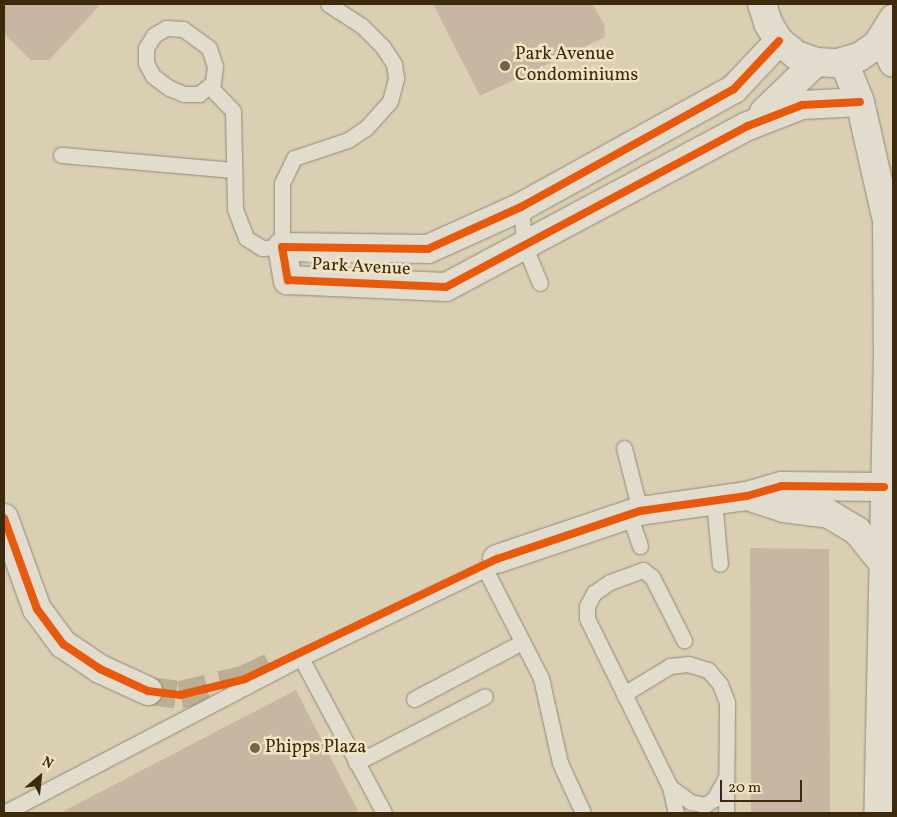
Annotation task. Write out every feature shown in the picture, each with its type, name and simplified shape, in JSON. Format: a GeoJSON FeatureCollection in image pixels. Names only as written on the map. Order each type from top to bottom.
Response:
{"type":"FeatureCollection","features":[{"type":"Feature","properties":{"kind":"street"},"geometry":{"type":"LineString","coordinates":[[762,4],[768,23],[779,41],[796,55],[816,62],[844,62],[859,57],[888,29]]}},
{"type":"Feature","properties":{"kind":"street"},"geometry":{"type":"LineString","coordinates":[[888,29],[893,63]]}},
{"type":"Feature","properties":{"kind":"street","name":"Park Avenue"},"geometry":{"type":"LineString","coordinates":[[779,41],[734,89],[522,208],[428,250],[282,247],[288,280],[446,287],[748,126],[802,105],[860,102]]}},
{"type":"Feature","properties":{"kind":"street","name":"Park Avenue"},"geometry":{"type":"LineString","coordinates":[[748,126],[816,62]]}},
{"type":"Feature","properties":{"kind":"street"},"geometry":{"type":"LineString","coordinates":[[844,62],[860,102],[890,229],[889,492],[881,561],[878,813]]}},
{"type":"Feature","properties":{"kind":"street"},"geometry":{"type":"LineString","coordinates":[[497,559],[635,512],[747,496],[782,486],[889,492]]}},
{"type":"Feature","properties":{"kind":"street"},"geometry":{"type":"LineString","coordinates":[[747,496],[784,508],[829,514],[857,531],[881,561]]}},
{"type":"Feature","properties":{"kind":"street"},"geometry":{"type":"LineString","coordinates":[[4,518],[37,609],[63,644],[100,670],[148,691]]}},
{"type":"Feature","properties":{"kind":"lane"},"geometry":{"type":"LineString","coordinates":[[210,86],[233,111],[235,209],[246,238],[262,248],[282,247],[282,183],[294,158],[348,140],[366,128],[390,101],[396,78],[394,64],[383,47],[362,26],[328,4]]}},
{"type":"Feature","properties":{"kind":"lane"},"geometry":{"type":"LineString","coordinates":[[166,28],[183,29],[198,38],[209,48],[215,66],[210,86],[199,94],[184,94],[154,76],[146,63],[146,48],[154,35],[166,28]]}},
{"type":"Feature","properties":{"kind":"lane"},"geometry":{"type":"LineString","coordinates":[[62,155],[234,170]]}},
{"type":"Feature","properties":{"kind":"lane"},"geometry":{"type":"LineString","coordinates":[[522,208],[524,245],[540,283]]}},
{"type":"Feature","properties":{"kind":"lane"},"geometry":{"type":"LineString","coordinates":[[624,448],[640,546]]}},
{"type":"Feature","properties":{"kind":"lane"},"geometry":{"type":"LineString","coordinates":[[714,501],[720,564]]}},
{"type":"Feature","properties":{"kind":"lane"},"geometry":{"type":"LineString","coordinates":[[4,812],[301,658],[484,569],[541,678],[560,763],[583,813]]}},
{"type":"Feature","properties":{"kind":"lane"},"geometry":{"type":"LineString","coordinates":[[676,813],[670,787],[588,618],[587,606],[594,593],[610,582],[643,570],[652,577],[684,640]]}},
{"type":"Feature","properties":{"kind":"lane"},"geometry":{"type":"LineString","coordinates":[[414,699],[522,642]]}},
{"type":"Feature","properties":{"kind":"lane"},"geometry":{"type":"LineString","coordinates":[[301,658],[384,813]]}},
{"type":"Feature","properties":{"kind":"lane"},"geometry":{"type":"LineString","coordinates":[[624,694],[670,666],[688,664],[708,670],[720,684],[727,702],[726,813]]}},
{"type":"Feature","properties":{"kind":"lane"},"geometry":{"type":"LineString","coordinates":[[356,763],[485,696]]}},
{"type":"Feature","properties":{"kind":"lane"},"geometry":{"type":"LineString","coordinates":[[688,813],[714,799],[727,774]]}},
{"type":"Feature","properties":{"kind":"lane"},"geometry":{"type":"LineString","coordinates":[[670,787],[691,802],[705,805],[722,813]]}},
{"type":"Feature","properties":{"kind":"building"},"geometry":{"type":"Polygon","coordinates":[[[4,4],[101,4],[49,60],[31,60],[4,34],[4,4]]]}},
{"type":"Feature","properties":{"kind":"building","name":"Park Avenue Condominiums"},"geometry":{"type":"Polygon","coordinates":[[[433,4],[592,4],[604,24],[605,37],[480,96],[433,4]]]}},
{"type":"Feature","properties":{"kind":"building"},"geometry":{"type":"Polygon","coordinates":[[[750,548],[829,549],[830,813],[751,813],[750,548]]]}},
{"type":"Feature","properties":{"kind":"building","name":"Phipps Plaza"},"geometry":{"type":"Polygon","coordinates":[[[296,690],[359,813],[60,813],[296,690]]]}},
{"type":"Feature","properties":{"kind":"tunnel"},"geometry":{"type":"LineString","coordinates":[[148,691],[180,695],[245,679],[281,662]]}},
{"type":"Feature","properties":{"kind":"cycle path"},"geometry":{"type":"LineString","coordinates":[[779,41],[734,89],[521,207],[428,249],[282,247],[288,280],[446,287],[748,126],[802,105],[860,102]]}},
{"type":"Feature","properties":{"kind":"cycle path"},"geometry":{"type":"LineString","coordinates":[[4,518],[37,609],[63,644],[100,669],[148,691],[180,695],[245,679],[497,559],[640,511],[747,496],[782,486],[884,487]]}},
{"type":"Feature","properties":{"kind":"place","name":"Park Avenue Condominiums"},"geometry":{"type":"Point","coordinates":[505,66]}},
{"type":"Feature","properties":{"kind":"place","name":"Phipps Plaza"},"geometry":{"type":"Point","coordinates":[255,748]}}]}
